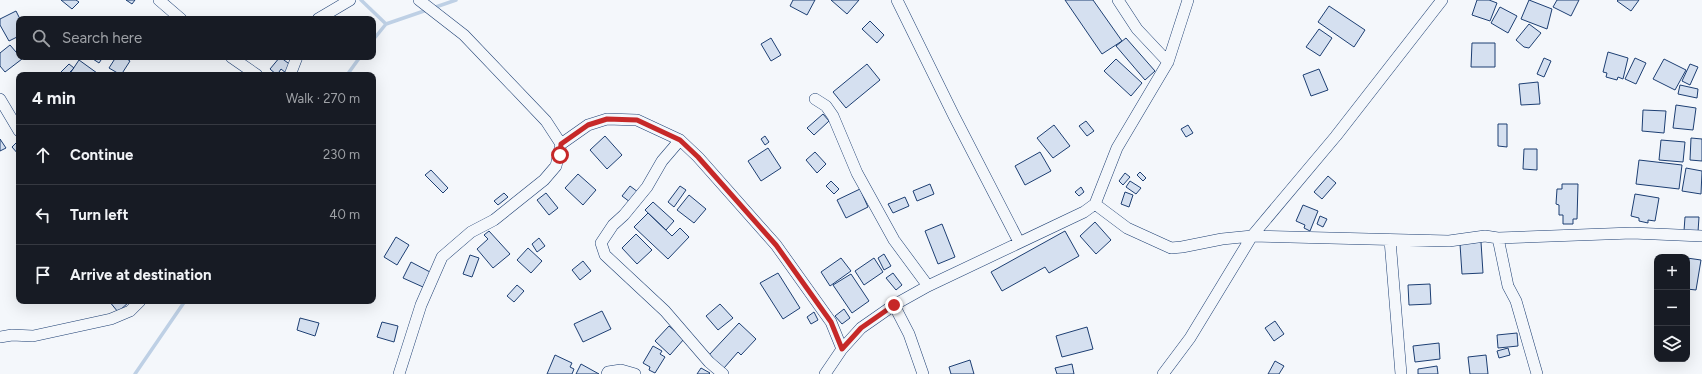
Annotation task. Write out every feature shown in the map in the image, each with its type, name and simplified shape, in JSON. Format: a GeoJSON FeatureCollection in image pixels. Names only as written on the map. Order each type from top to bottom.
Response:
{"type":"FeatureCollection","features":[{"type":"Feature","properties":{"kind":"street"},"geometry":{"type":"LineString","coordinates":[[159,0],[178,16]]}},
{"type":"Feature","properties":{"kind":"street"},"geometry":{"type":"LineString","coordinates":[[323,16],[350,0]]}},
{"type":"Feature","properties":{"kind":"street"},"geometry":{"type":"LineString","coordinates":[[419,0],[464,35],[546,121],[561,144]]}},
{"type":"Feature","properties":{"kind":"street"},"geometry":{"type":"LineString","coordinates":[[897,0],[954,116],[1020,242]]}},
{"type":"Feature","properties":{"kind":"street"},"geometry":{"type":"LineString","coordinates":[[1118,0],[1137,29],[1168,62]]}},
{"type":"Feature","properties":{"kind":"street"},"geometry":{"type":"LineString","coordinates":[[825,374],[842,349],[861,328],[894,305],[928,286],[1084,212],[1096,204],[1117,148],[1168,62],[1188,0]]}},
{"type":"Feature","properties":{"kind":"street"},"geometry":{"type":"LineString","coordinates":[[1162,374],[1190,338],[1252,236],[1336,136],[1442,0]]}},
{"type":"Feature","properties":{"kind":"street"},"geometry":{"type":"LineString","coordinates":[[234,60],[252,72]]}},
{"type":"Feature","properties":{"kind":"street"},"geometry":{"type":"LineString","coordinates":[[291,72],[296,60]]}},
{"type":"Feature","properties":{"kind":"street"},"geometry":{"type":"LineString","coordinates":[[0,99],[16,126]]}},
{"type":"Feature","properties":{"kind":"street"},"geometry":{"type":"LineString","coordinates":[[815,99],[826,106],[833,116],[857,173],[894,240],[928,286]]}},
{"type":"Feature","properties":{"kind":"street"},"geometry":{"type":"LineString","coordinates":[[399,374],[421,304],[442,257],[472,232],[494,220],[544,180],[556,166],[561,144],[588,125],[607,119],[637,120],[680,140],[698,157],[776,245],[831,322],[842,349]]}},
{"type":"Feature","properties":{"kind":"street"},"geometry":{"type":"LineString","coordinates":[[680,140],[662,161],[647,187],[613,225],[601,243],[605,255],[665,311],[709,362],[723,374]]}},
{"type":"Feature","properties":{"kind":"street"},"geometry":{"type":"LineString","coordinates":[[1096,204],[1127,228],[1171,248],[1222,239],[1252,236],[1450,241],[1485,236],[1498,238],[1632,233],[1702,236]]}},
{"type":"Feature","properties":{"kind":"street"},"geometry":{"type":"LineString","coordinates":[[1498,238],[1508,286],[1516,301],[1537,374]]}},
{"type":"Feature","properties":{"kind":"street"},"geometry":{"type":"LineString","coordinates":[[1390,240],[1401,374]]}},
{"type":"Feature","properties":{"kind":"street"},"geometry":{"type":"LineString","coordinates":[[0,337],[33,336],[110,319],[130,311],[137,304]]}},
{"type":"Feature","properties":{"kind":"street"},"geometry":{"type":"LineString","coordinates":[[894,305],[909,334],[923,374]]}},
{"type":"Feature","properties":{"kind":"street"},"geometry":{"type":"LineString","coordinates":[[607,374],[608,372],[621,370],[635,374]]}},
{"type":"Feature","properties":{"kind":"building"},"geometry":{"type":"Polygon","coordinates":[[[61,0],[76,0],[79,2],[72,9],[61,0]]]}},
{"type":"Feature","properties":{"kind":"building"},"geometry":{"type":"Polygon","coordinates":[[[126,0],[135,0],[132,4],[126,0]]]}},
{"type":"Feature","properties":{"kind":"building"},"geometry":{"type":"Polygon","coordinates":[[[793,0],[815,0],[807,15],[790,6],[793,0]]]}},
{"type":"Feature","properties":{"kind":"building"},"geometry":{"type":"Polygon","coordinates":[[[831,0],[859,0],[847,14],[831,0]]]}},
{"type":"Feature","properties":{"kind":"building"},"geometry":{"type":"Polygon","coordinates":[[[1065,0],[1093,0],[1122,41],[1102,54],[1065,0]]]}},
{"type":"Feature","properties":{"kind":"building"},"geometry":{"type":"Polygon","coordinates":[[[1477,0],[1489,0],[1497,3],[1490,21],[1472,15],[1477,0]]]}},
{"type":"Feature","properties":{"kind":"building"},"geometry":{"type":"Polygon","coordinates":[[[1529,0],[1552,9],[1547,29],[1521,19],[1529,0]]]}},
{"type":"Feature","properties":{"kind":"building"},"geometry":{"type":"Polygon","coordinates":[[[1557,0],[1579,0],[1571,16],[1553,7],[1557,0]]]}},
{"type":"Feature","properties":{"kind":"building"},"geometry":{"type":"Polygon","coordinates":[[[1639,0],[1631,11],[1617,1],[1639,0]]]}},
{"type":"Feature","properties":{"kind":"building"},"geometry":{"type":"Polygon","coordinates":[[[1329,6],[1365,30],[1354,47],[1318,22],[1329,6]]]}},
{"type":"Feature","properties":{"kind":"building"},"geometry":{"type":"Polygon","coordinates":[[[1500,7],[1517,16],[1508,33],[1491,23],[1500,7]]]}},
{"type":"Feature","properties":{"kind":"building"},"geometry":{"type":"Polygon","coordinates":[[[16,11],[18,16],[16,16],[16,38],[9,41],[0,25],[0,19],[16,11]]]}},
{"type":"Feature","properties":{"kind":"building"},"geometry":{"type":"Polygon","coordinates":[[[870,21],[884,35],[877,43],[862,29],[870,21]]]}},
{"type":"Feature","properties":{"kind":"building"},"geometry":{"type":"Polygon","coordinates":[[[1529,24],[1541,33],[1529,48],[1524,47],[1516,40],[1529,24]]]}},
{"type":"Feature","properties":{"kind":"building"},"geometry":{"type":"Polygon","coordinates":[[[1319,29],[1332,38],[1320,56],[1306,47],[1319,29]]]}},
{"type":"Feature","properties":{"kind":"building"},"geometry":{"type":"Polygon","coordinates":[[[771,38],[781,55],[771,61],[761,44],[771,38]]]}},
{"type":"Feature","properties":{"kind":"building"},"geometry":{"type":"Polygon","coordinates":[[[1126,38],[1155,71],[1145,80],[1116,46],[1126,38]]]}},
{"type":"Feature","properties":{"kind":"building"},"geometry":{"type":"Polygon","coordinates":[[[1472,43],[1495,43],[1495,67],[1471,67],[1472,43]]]}},
{"type":"Feature","properties":{"kind":"building"},"geometry":{"type":"Polygon","coordinates":[[[10,45],[16,52],[16,60],[21,60],[5,72],[0,66],[0,53],[10,45]]]}},
{"type":"Feature","properties":{"kind":"building"},"geometry":{"type":"Polygon","coordinates":[[[1608,52],[1628,58],[1623,79],[1618,77],[1617,80],[1606,77],[1607,73],[1603,72],[1608,52]]]}},
{"type":"Feature","properties":{"kind":"building"},"geometry":{"type":"Polygon","coordinates":[[[1544,58],[1551,61],[1544,77],[1537,74],[1544,58]]]}},
{"type":"Feature","properties":{"kind":"building"},"geometry":{"type":"Polygon","coordinates":[[[1635,58],[1646,63],[1636,84],[1625,79],[1635,58]]]}},
{"type":"Feature","properties":{"kind":"building"},"geometry":{"type":"Polygon","coordinates":[[[1116,59],[1142,83],[1131,96],[1104,71],[1116,59]]]}},
{"type":"Feature","properties":{"kind":"building"},"geometry":{"type":"Polygon","coordinates":[[[1664,59],[1686,70],[1675,90],[1653,79],[1664,59]]]}},
{"type":"Feature","properties":{"kind":"building"},"geometry":{"type":"Polygon","coordinates":[[[79,60],[96,72],[71,72],[79,60]]]}},
{"type":"Feature","properties":{"kind":"building"},"geometry":{"type":"Polygon","coordinates":[[[114,60],[130,61],[123,72],[116,72],[109,68],[114,60]]]}},
{"type":"Feature","properties":{"kind":"building"},"geometry":{"type":"Polygon","coordinates":[[[278,60],[284,60],[292,66],[287,72],[281,69],[279,72],[274,72],[270,69],[278,60]]]}},
{"type":"Feature","properties":{"kind":"building"},"geometry":{"type":"Polygon","coordinates":[[[69,64],[74,68],[70,72],[61,72],[69,64]]]}},
{"type":"Feature","properties":{"kind":"building"},"geometry":{"type":"Polygon","coordinates":[[[867,64],[880,80],[846,108],[833,92],[867,64]]]}},
{"type":"Feature","properties":{"kind":"building"},"geometry":{"type":"Polygon","coordinates":[[[1690,64],[1698,67],[1690,85],[1682,81],[1690,64]]]}},
{"type":"Feature","properties":{"kind":"building"},"geometry":{"type":"Polygon","coordinates":[[[1319,69],[1328,90],[1311,96],[1303,75],[1319,69]]]}},
{"type":"Feature","properties":{"kind":"building"},"geometry":{"type":"Polygon","coordinates":[[[1538,82],[1540,104],[1521,105],[1519,84],[1538,82]]]}},
{"type":"Feature","properties":{"kind":"building"},"geometry":{"type":"Polygon","coordinates":[[[1680,85],[1698,89],[1697,98],[1678,94],[1680,85]]]}},
{"type":"Feature","properties":{"kind":"building"},"geometry":{"type":"Polygon","coordinates":[[[1676,105],[1696,108],[1693,130],[1673,128],[1676,105]]]}},
{"type":"Feature","properties":{"kind":"building"},"geometry":{"type":"Polygon","coordinates":[[[1643,110],[1666,111],[1664,133],[1642,131],[1643,110]]]}},
{"type":"Feature","properties":{"kind":"building"},"geometry":{"type":"Polygon","coordinates":[[[823,114],[829,121],[814,135],[807,128],[823,114]]]}},
{"type":"Feature","properties":{"kind":"building"},"geometry":{"type":"Polygon","coordinates":[[[1086,121],[1094,131],[1087,136],[1079,126],[1086,121]]]}},
{"type":"Feature","properties":{"kind":"building"},"geometry":{"type":"Polygon","coordinates":[[[1498,124],[1507,124],[1507,147],[1498,146],[1498,124]]]}},
{"type":"Feature","properties":{"kind":"building"},"geometry":{"type":"Polygon","coordinates":[[[1054,125],[1070,146],[1053,158],[1037,138],[1054,125]]]}},
{"type":"Feature","properties":{"kind":"building"},"geometry":{"type":"Polygon","coordinates":[[[1188,125],[1193,133],[1186,137],[1181,129],[1188,125]]]}},
{"type":"Feature","properties":{"kind":"building"},"geometry":{"type":"Polygon","coordinates":[[[605,136],[622,155],[607,169],[590,150],[605,136]]]}},
{"type":"Feature","properties":{"kind":"building"},"geometry":{"type":"Polygon","coordinates":[[[765,136],[769,142],[765,145],[761,139],[765,136]]]}},
{"type":"Feature","properties":{"kind":"building"},"geometry":{"type":"Polygon","coordinates":[[[1691,138],[1702,139],[1702,161],[1690,160],[1691,138]]]}},
{"type":"Feature","properties":{"kind":"building"},"geometry":{"type":"Polygon","coordinates":[[[0,139],[6,148],[0,151],[0,139]]]}},
{"type":"Feature","properties":{"kind":"building"},"geometry":{"type":"Polygon","coordinates":[[[1661,140],[1685,142],[1683,162],[1659,160],[1661,140]]]}},
{"type":"Feature","properties":{"kind":"building"},"geometry":{"type":"Polygon","coordinates":[[[16,143],[16,152],[12,147],[16,143]]]}},
{"type":"Feature","properties":{"kind":"building"},"geometry":{"type":"Polygon","coordinates":[[[768,148],[781,168],[761,181],[748,161],[768,148]]]}},
{"type":"Feature","properties":{"kind":"building"},"geometry":{"type":"Polygon","coordinates":[[[1524,149],[1537,149],[1537,170],[1523,169],[1524,149]]]}},
{"type":"Feature","properties":{"kind":"building"},"geometry":{"type":"Polygon","coordinates":[[[815,152],[826,164],[817,173],[806,160],[815,152]]]}},
{"type":"Feature","properties":{"kind":"building"},"geometry":{"type":"Polygon","coordinates":[[[1040,152],[1051,171],[1025,185],[1015,166],[1040,152]]]}},
{"type":"Feature","properties":{"kind":"building"},"geometry":{"type":"Polygon","coordinates":[[[1639,160],[1682,165],[1679,189],[1636,184],[1639,160]]]}},
{"type":"Feature","properties":{"kind":"building"},"geometry":{"type":"Polygon","coordinates":[[[1686,168],[1702,171],[1701,194],[1682,191],[1686,168]]]}},
{"type":"Feature","properties":{"kind":"building"},"geometry":{"type":"Polygon","coordinates":[[[431,170],[448,188],[443,193],[425,175],[431,170]]]}},
{"type":"Feature","properties":{"kind":"building"},"geometry":{"type":"Polygon","coordinates":[[[1140,172],[1146,178],[1143,181],[1137,175],[1140,172]]]}},
{"type":"Feature","properties":{"kind":"building"},"geometry":{"type":"Polygon","coordinates":[[[1125,173],[1130,177],[1123,185],[1119,181],[1125,173]]]}},
{"type":"Feature","properties":{"kind":"building"},"geometry":{"type":"Polygon","coordinates":[[[578,174],[596,190],[583,205],[565,188],[578,174]]]}},
{"type":"Feature","properties":{"kind":"building"},"geometry":{"type":"Polygon","coordinates":[[[1328,176],[1336,183],[1322,199],[1314,192],[1328,176]]]}},
{"type":"Feature","properties":{"kind":"building"},"geometry":{"type":"Polygon","coordinates":[[[831,181],[839,189],[834,194],[826,186],[831,181]]]}},
{"type":"Feature","properties":{"kind":"building"},"geometry":{"type":"Polygon","coordinates":[[[1130,181],[1141,188],[1136,194],[1126,187],[1130,181]]]}},
{"type":"Feature","properties":{"kind":"building"},"geometry":{"type":"Polygon","coordinates":[[[930,184],[934,194],[917,201],[913,191],[930,184]]]}},
{"type":"Feature","properties":{"kind":"building"},"geometry":{"type":"Polygon","coordinates":[[[1562,184],[1578,184],[1577,219],[1573,219],[1573,224],[1563,224],[1563,215],[1559,215],[1559,205],[1556,204],[1557,189],[1562,189],[1562,184]]]}},
{"type":"Feature","properties":{"kind":"building"},"geometry":{"type":"Polygon","coordinates":[[[630,186],[638,192],[630,202],[622,196],[630,186]]]}},
{"type":"Feature","properties":{"kind":"building"},"geometry":{"type":"Polygon","coordinates":[[[680,186],[686,190],[674,207],[668,202],[680,186]]]}},
{"type":"Feature","properties":{"kind":"building"},"geometry":{"type":"Polygon","coordinates":[[[1081,187],[1084,192],[1079,196],[1075,192],[1081,187]]]}},
{"type":"Feature","properties":{"kind":"building"},"geometry":{"type":"Polygon","coordinates":[[[860,189],[868,207],[846,218],[837,200],[860,189]]]}},
{"type":"Feature","properties":{"kind":"building"},"geometry":{"type":"Polygon","coordinates":[[[1125,192],[1133,195],[1129,207],[1121,204],[1125,192]]]}},
{"type":"Feature","properties":{"kind":"building"},"geometry":{"type":"Polygon","coordinates":[[[504,193],[508,197],[498,205],[494,201],[504,193]]]}},
{"type":"Feature","properties":{"kind":"building"},"geometry":{"type":"Polygon","coordinates":[[[546,193],[558,208],[549,215],[537,200],[546,193]]]}},
{"type":"Feature","properties":{"kind":"building"},"geometry":{"type":"Polygon","coordinates":[[[1635,194],[1659,198],[1655,221],[1648,220],[1648,223],[1639,221],[1639,218],[1631,216],[1635,194]]]}},
{"type":"Feature","properties":{"kind":"building"},"geometry":{"type":"Polygon","coordinates":[[[689,195],[706,209],[694,223],[677,210],[689,195]]]}},
{"type":"Feature","properties":{"kind":"building"},"geometry":{"type":"Polygon","coordinates":[[[905,197],[909,206],[893,213],[888,204],[905,197]]]}},
{"type":"Feature","properties":{"kind":"building"},"geometry":{"type":"Polygon","coordinates":[[[653,202],[674,221],[666,230],[645,210],[653,202]]]}},
{"type":"Feature","properties":{"kind":"building"},"geometry":{"type":"Polygon","coordinates":[[[1303,205],[1318,211],[1310,231],[1304,228],[1305,225],[1296,221],[1303,205]]]}},
{"type":"Feature","properties":{"kind":"building"},"geometry":{"type":"Polygon","coordinates":[[[648,213],[672,236],[680,228],[689,237],[668,259],[634,227],[648,213]]]}},
{"type":"Feature","properties":{"kind":"building"},"geometry":{"type":"Polygon","coordinates":[[[1320,216],[1327,219],[1323,227],[1317,224],[1320,216]]]}},
{"type":"Feature","properties":{"kind":"building"},"geometry":{"type":"Polygon","coordinates":[[[1685,217],[1699,217],[1698,232],[1684,231],[1685,217]]]}},
{"type":"Feature","properties":{"kind":"building"},"geometry":{"type":"Polygon","coordinates":[[[1095,222],[1111,240],[1096,254],[1080,236],[1095,222]]]}},
{"type":"Feature","properties":{"kind":"building"},"geometry":{"type":"Polygon","coordinates":[[[942,224],[955,257],[938,264],[925,231],[942,224]]]}},
{"type":"Feature","properties":{"kind":"building"},"geometry":{"type":"Polygon","coordinates":[[[489,231],[510,254],[493,268],[477,249],[488,239],[484,235],[489,231]]]}},
{"type":"Feature","properties":{"kind":"building"},"geometry":{"type":"Polygon","coordinates":[[[1065,231],[1079,256],[1049,273],[1045,267],[1002,291],[991,272],[1065,231]]]}},
{"type":"Feature","properties":{"kind":"building"},"geometry":{"type":"Polygon","coordinates":[[[636,234],[652,250],[637,264],[622,248],[636,234]]]}},
{"type":"Feature","properties":{"kind":"building"},"geometry":{"type":"Polygon","coordinates":[[[396,237],[409,245],[397,265],[384,257],[396,237]]]}},
{"type":"Feature","properties":{"kind":"building"},"geometry":{"type":"Polygon","coordinates":[[[539,238],[545,246],[537,252],[532,244],[539,238]]]}},
{"type":"Feature","properties":{"kind":"building"},"geometry":{"type":"Polygon","coordinates":[[[1481,242],[1483,273],[1462,274],[1460,244],[1481,242]]]}},
{"type":"Feature","properties":{"kind":"building"},"geometry":{"type":"Polygon","coordinates":[[[528,248],[542,261],[531,273],[517,260],[528,248]]]}},
{"type":"Feature","properties":{"kind":"building"},"geometry":{"type":"Polygon","coordinates":[[[884,254],[891,266],[884,270],[878,258],[884,254]]]}},
{"type":"Feature","properties":{"kind":"building"},"geometry":{"type":"Polygon","coordinates":[[[470,255],[479,258],[472,277],[463,274],[470,255]]]}},
{"type":"Feature","properties":{"kind":"building"},"geometry":{"type":"Polygon","coordinates":[[[841,258],[851,271],[830,286],[821,272],[841,258]]]}},
{"type":"Feature","properties":{"kind":"building"},"geometry":{"type":"Polygon","coordinates":[[[874,258],[883,272],[864,285],[855,271],[874,258]]]}},
{"type":"Feature","properties":{"kind":"building"},"geometry":{"type":"Polygon","coordinates":[[[1690,258],[1701,260],[1696,290],[1690,289],[1690,258]]]}},
{"type":"Feature","properties":{"kind":"building"},"geometry":{"type":"Polygon","coordinates":[[[583,261],[591,271],[580,280],[572,270],[583,261]]]}},
{"type":"Feature","properties":{"kind":"building"},"geometry":{"type":"Polygon","coordinates":[[[411,262],[430,272],[423,287],[403,278],[411,262]]]}},
{"type":"Feature","properties":{"kind":"building"},"geometry":{"type":"Polygon","coordinates":[[[778,273],[800,308],[783,319],[760,283],[778,273]]]}},
{"type":"Feature","properties":{"kind":"building"},"geometry":{"type":"Polygon","coordinates":[[[893,273],[902,285],[896,290],[886,278],[893,273]]]}},
{"type":"Feature","properties":{"kind":"building"},"geometry":{"type":"Polygon","coordinates":[[[851,274],[869,301],[852,313],[833,285],[851,274]]]}},
{"type":"Feature","properties":{"kind":"building"},"geometry":{"type":"Polygon","coordinates":[[[1430,284],[1431,304],[1409,305],[1408,285],[1430,284]]]}},
{"type":"Feature","properties":{"kind":"building"},"geometry":{"type":"Polygon","coordinates":[[[517,285],[524,291],[514,302],[507,296],[517,285]]]}},
{"type":"Feature","properties":{"kind":"building"},"geometry":{"type":"Polygon","coordinates":[[[111,304],[127,304],[118,312],[111,304]]]}},
{"type":"Feature","properties":{"kind":"building"},"geometry":{"type":"Polygon","coordinates":[[[720,304],[733,318],[718,330],[706,316],[720,304]]]}},
{"type":"Feature","properties":{"kind":"building"},"geometry":{"type":"Polygon","coordinates":[[[844,309],[850,318],[842,324],[835,316],[844,309]]]}},
{"type":"Feature","properties":{"kind":"building"},"geometry":{"type":"Polygon","coordinates":[[[602,311],[611,329],[583,342],[574,324],[602,311]]]}},
{"type":"Feature","properties":{"kind":"building"},"geometry":{"type":"Polygon","coordinates":[[[814,312],[818,320],[811,324],[807,317],[814,312]]]}},
{"type":"Feature","properties":{"kind":"building"},"geometry":{"type":"Polygon","coordinates":[[[300,318],[319,323],[315,336],[297,330],[300,318]]]}},
{"type":"Feature","properties":{"kind":"building"},"geometry":{"type":"Polygon","coordinates":[[[1275,321],[1284,334],[1274,341],[1265,328],[1275,321]]]}},
{"type":"Feature","properties":{"kind":"building"},"geometry":{"type":"Polygon","coordinates":[[[382,322],[398,326],[394,342],[377,337],[382,322]]]}},
{"type":"Feature","properties":{"kind":"building"},"geometry":{"type":"Polygon","coordinates":[[[739,323],[756,339],[741,355],[738,352],[724,368],[709,355],[739,323]]]}},
{"type":"Feature","properties":{"kind":"building"},"geometry":{"type":"Polygon","coordinates":[[[669,326],[684,339],[670,355],[655,341],[669,326]]]}},
{"type":"Feature","properties":{"kind":"building"},"geometry":{"type":"Polygon","coordinates":[[[1087,327],[1093,349],[1062,357],[1056,336],[1087,327]]]}},
{"type":"Feature","properties":{"kind":"building"},"geometry":{"type":"Polygon","coordinates":[[[1517,333],[1518,346],[1498,348],[1497,335],[1517,333]]]}},
{"type":"Feature","properties":{"kind":"building"},"geometry":{"type":"Polygon","coordinates":[[[1439,343],[1440,359],[1415,362],[1413,346],[1439,343]]]}},
{"type":"Feature","properties":{"kind":"building"},"geometry":{"type":"Polygon","coordinates":[[[653,346],[662,351],[660,354],[665,357],[655,373],[649,370],[650,367],[643,363],[653,346]]]}},
{"type":"Feature","properties":{"kind":"building"},"geometry":{"type":"Polygon","coordinates":[[[1508,348],[1510,355],[1499,358],[1497,351],[1508,348]]]}},
{"type":"Feature","properties":{"kind":"building"},"geometry":{"type":"Polygon","coordinates":[[[555,355],[572,363],[570,367],[574,369],[572,374],[547,374],[555,355]]]}},
{"type":"Feature","properties":{"kind":"building"},"geometry":{"type":"Polygon","coordinates":[[[1486,355],[1488,374],[1470,374],[1468,357],[1486,355]]]}},
{"type":"Feature","properties":{"kind":"building"},"geometry":{"type":"Polygon","coordinates":[[[970,360],[974,374],[951,374],[949,367],[970,360]]]}},
{"type":"Feature","properties":{"kind":"building"},"geometry":{"type":"Polygon","coordinates":[[[1275,361],[1284,366],[1279,374],[1268,374],[1275,361]]]}},
{"type":"Feature","properties":{"kind":"building"},"geometry":{"type":"Polygon","coordinates":[[[581,364],[599,374],[576,374],[581,364]]]}},
{"type":"Feature","properties":{"kind":"building"},"geometry":{"type":"Polygon","coordinates":[[[1072,364],[1074,374],[1057,374],[1055,368],[1072,364]]]}},
{"type":"Feature","properties":{"kind":"building"},"geometry":{"type":"Polygon","coordinates":[[[1437,366],[1438,374],[1418,374],[1418,369],[1437,366]]]}},
{"type":"Feature","properties":{"kind":"building"},"geometry":{"type":"Polygon","coordinates":[[[701,368],[710,373],[697,374],[701,368]]]}},
{"type":"Feature","properties":{"kind":"waterway"},"geometry":{"type":"LineString","coordinates":[[361,0],[386,24]]}},
{"type":"Feature","properties":{"kind":"waterway"},"geometry":{"type":"LineString","coordinates":[[376,36],[386,24],[456,0]]}},
{"type":"Feature","properties":{"kind":"waterway"},"geometry":{"type":"LineString","coordinates":[[349,72],[358,60]]}},
{"type":"Feature","properties":{"kind":"waterway"},"geometry":{"type":"LineString","coordinates":[[135,374],[183,304]]}},
{"type":"Feature","properties":{"kind":"route"},"geometry":{"type":"LineString","coordinates":[[560,155],[561,144],[588,125],[607,119],[637,120],[680,140],[698,157],[776,245],[831,322],[842,349],[861,328],[894,305]]}}]}
